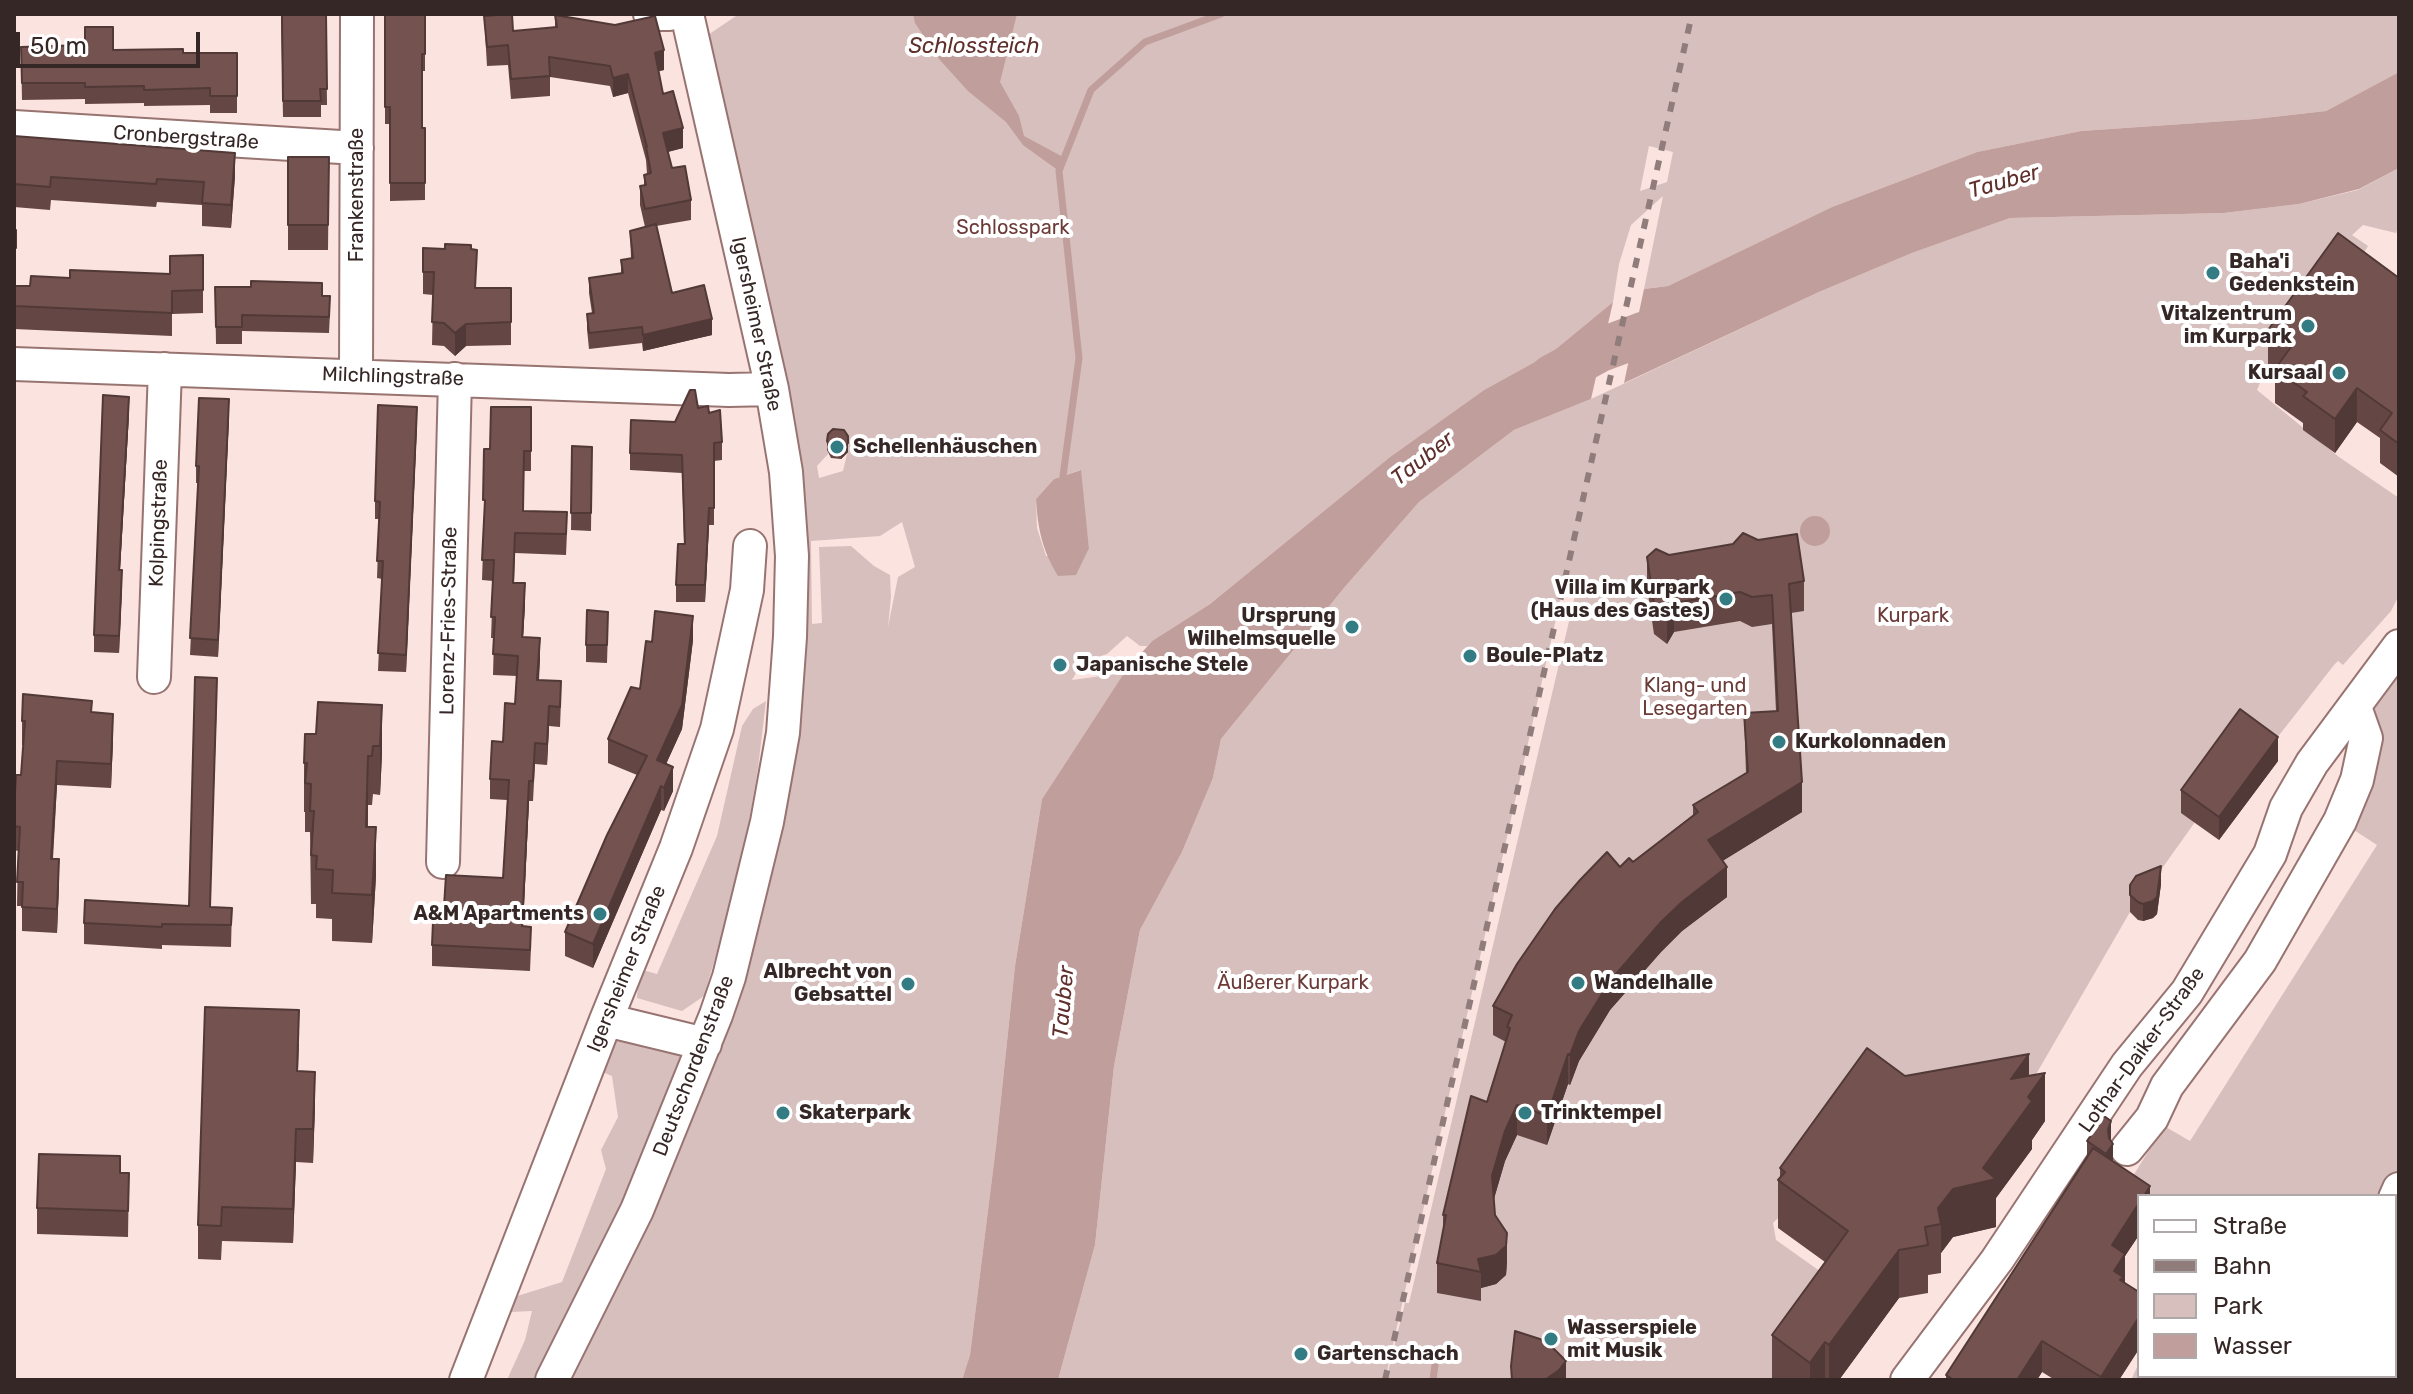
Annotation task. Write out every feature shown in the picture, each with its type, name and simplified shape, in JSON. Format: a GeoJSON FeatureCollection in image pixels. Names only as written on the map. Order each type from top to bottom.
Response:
{"type":"FeatureCollection","features":[{"type":"Feature","properties":{"kind":"street","name":"Frankenstraße"},"geometry":{"type":"LineString","coordinates":[[356,376],[357,14]]}},
{"type":"Feature","properties":{"kind":"street"},"geometry":{"type":"LineString","coordinates":[[650,14],[669,14]]}},
{"type":"Feature","properties":{"kind":"street","name":"Igersheimer Straße"},"geometry":{"type":"LineString","coordinates":[[687,14],[772,389],[786,472],[792,556],[783,733]]}},
{"type":"Feature","properties":{"kind":"street","name":"Cronbergstraße"},"geometry":{"type":"LineString","coordinates":[[14,127],[357,148]]}},
{"type":"Feature","properties":{"kind":"street","name":"Milchlingstraße"},"geometry":{"type":"LineString","coordinates":[[14,364],[729,390],[772,389]]}},
{"type":"Feature","properties":{"kind":"street","name":"Kolpingstraße"},"geometry":{"type":"LineString","coordinates":[[154,677],[165,369]]}},
{"type":"Feature","properties":{"kind":"street","name":"Lorenz-Fries-Straße"},"geometry":{"type":"LineString","coordinates":[[443,862],[455,379]]}},
{"type":"Feature","properties":{"kind":"street","name":"Igersheimer Straße"},"geometry":{"type":"LineString","coordinates":[[466,1380],[676,848],[717,729],[747,590],[750,546]]}},
{"type":"Feature","properties":{"kind":"street","name":"Lothar-Daiker-Straße"},"geometry":{"type":"LineString","coordinates":[[1907,1380],[1997,1260],[2127,1065],[2187,992],[2270,854],[2286,808],[2312,763],[2399,646]]}},
{"type":"Feature","properties":{"kind":"street","name":"Lothar-Daiker-Straße"},"geometry":{"type":"LineString","coordinates":[[2127,1149],[2152,1118],[2167,1086],[2260,961],[2340,821],[2357,780],[2366,738],[2355,707]]}},
{"type":"Feature","properties":{"kind":"street","name":"Deutschordenstraße"},"geometry":{"type":"LineString","coordinates":[[552,1380],[637,1210],[729,977],[767,822],[783,733]]}},
{"type":"Feature","properties":{"kind":"street"},"geometry":{"type":"LineString","coordinates":[[606,1020],[705,1044]]}},
{"type":"Feature","properties":{"kind":"green space","name":"Schlosspark"},"geometry":{"type":"Polygon","coordinates":[[[2399,14],[2399,72],[2326,111],[2081,131],[1977,152],[1832,207],[1668,286],[1644,289],[1663,196],[1631,225],[1619,264],[1613,302],[1551,353],[1484,390],[1390,457],[1210,604],[1147,646],[1140,646],[1127,636],[1107,654],[1082,662],[1072,680],[1124,673],[1042,799],[1015,966],[970,1355],[962,1380],[507,1380],[525,1340],[532,1311],[491,1313],[495,1303],[562,1282],[606,1169],[601,1150],[618,1117],[612,1076],[588,1066],[606,1020],[704,1044],[767,822],[792,556],[693,45],[736,16],[2399,14]],[[1649,146],[1640,191],[1667,182],[1673,152],[1649,146]],[[846,440],[828,443],[828,454],[817,466],[819,478],[843,471],[848,450],[846,440]],[[1080,470],[1054,479],[1036,499],[1037,528],[1046,556],[1089,548],[1080,470]],[[902,522],[880,536],[811,541],[812,624],[822,623],[819,547],[851,546],[890,575],[888,627],[898,577],[915,567],[902,522]]]}},
{"type":"Feature","properties":{"kind":"green space","name":"Kurpark"},"geometry":{"type":"Polygon","coordinates":[[[2399,168],[2399,224],[2396,233],[2363,225],[2352,235],[2368,246],[2354,270],[2268,364],[2257,390],[2339,457],[2399,498],[2399,595],[2391,611],[2343,665],[2338,661],[2334,665],[2266,752],[2195,822],[2146,891],[2130,902],[2130,912],[2031,1083],[1780,1216],[1773,1223],[1776,1240],[1831,1279],[1774,1380],[1386,1380],[1405,1303],[1409,1303],[1578,583],[1564,583],[1385,1380],[1058,1380],[1095,1245],[1114,1066],[1140,930],[1182,852],[1213,778],[1221,739],[1344,588],[1419,502],[1514,430],[1591,399],[1819,292],[1912,253],[2010,218],[2224,213],[2299,204],[2358,190],[2399,168]]]}},
{"type":"Feature","properties":{"kind":"green space"},"geometry":{"type":"Polygon","coordinates":[[[2399,646],[2399,1380],[2131,1380],[2137,1367],[2137,1378],[2397,1378],[2397,1194],[2145,1194],[2128,1184],[2164,1126],[2190,1141],[2377,845],[2340,821],[2355,707],[2399,646]]]}},
{"type":"Feature","properties":{"kind":"green space"},"geometry":{"type":"Polygon","coordinates":[[[766,701],[741,869],[704,996],[682,1011],[637,998],[639,969],[657,974],[717,836],[742,726],[753,709],[766,701]]]}},
{"type":"Feature","properties":{"kind":"water","name":"Schlossteich"},"geometry":{"type":"Polygon","coordinates":[[[913,14],[1017,14],[1000,82],[1019,116],[1024,136],[1063,157],[1059,171],[1023,145],[1006,122],[968,91],[939,59],[915,23],[913,14]]]}},
{"type":"Feature","properties":{"kind":"water"},"geometry":{"type":"Polygon","coordinates":[[[2399,72],[2399,168],[2359,189],[2299,204],[2224,213],[2010,218],[1912,253],[1819,292],[1624,383],[1644,289],[1668,286],[1832,207],[1977,152],[2081,131],[2326,111],[2399,72]]]}},
{"type":"Feature","properties":{"kind":"water"},"geometry":{"type":"Polygon","coordinates":[[[1613,302],[1591,399],[1514,430],[1419,502],[1344,588],[1221,739],[1213,778],[1182,852],[1140,930],[1114,1066],[1095,1245],[1058,1380],[962,1380],[970,1355],[1015,966],[1042,799],[1124,673],[1152,641],[1210,604],[1390,457],[1484,390],[1551,353],[1613,302]]]}},
{"type":"Feature","properties":{"kind":"water"},"geometry":{"type":"Polygon","coordinates":[[[1081,470],[1089,548],[1076,575],[1058,576],[1042,539],[1036,499],[1054,479],[1081,470]]]}},
{"type":"Feature","properties":{"kind":"water"},"geometry":{"type":"Polygon","coordinates":[[[1815,516],[1826,520],[1830,531],[1826,542],[1815,546],[1804,542],[1800,531],[1804,520],[1815,516]]]}},
{"type":"Feature","properties":{"kind":"building"},"geometry":{"type":"Polygon","coordinates":[[[282,14],[326,14],[327,89],[320,89],[321,101],[283,101],[282,14]]]}},
{"type":"Feature","properties":{"kind":"building"},"geometry":{"type":"Polygon","coordinates":[[[385,14],[425,14],[422,128],[425,128],[425,183],[390,183],[390,107],[385,107],[385,14]]]}},
{"type":"Feature","properties":{"kind":"building"},"geometry":{"type":"Polygon","coordinates":[[[512,14],[513,31],[557,27],[555,15],[615,25],[655,16],[664,50],[655,53],[663,94],[673,91],[683,128],[663,133],[672,168],[685,166],[691,200],[645,209],[640,186],[646,185],[644,175],[651,173],[628,74],[613,78],[610,66],[549,57],[550,76],[511,79],[508,45],[487,47],[484,16],[512,14]]]}},
{"type":"Feature","properties":{"kind":"building"},"geometry":{"type":"Polygon","coordinates":[[[85,27],[113,27],[113,50],[183,49],[183,53],[237,53],[237,96],[210,96],[210,88],[144,90],[144,86],[85,87],[85,83],[22,83],[21,47],[85,45],[85,27]]]}},
{"type":"Feature","properties":{"kind":"building"},"geometry":{"type":"Polygon","coordinates":[[[14,136],[235,153],[231,205],[202,203],[204,182],[157,179],[156,184],[51,177],[50,187],[14,184],[14,136]]]}},
{"type":"Feature","properties":{"kind":"building"},"geometry":{"type":"Polygon","coordinates":[[[288,157],[329,157],[328,225],[288,225],[288,157]]]}},
{"type":"Feature","properties":{"kind":"building"},"geometry":{"type":"Polygon","coordinates":[[[656,224],[672,293],[704,285],[712,319],[643,335],[642,327],[589,333],[587,314],[594,313],[589,278],[623,273],[621,260],[633,258],[630,231],[656,224]]]}},
{"type":"Feature","properties":{"kind":"building","name":"Kursaal"},"geometry":{"type":"Polygon","coordinates":[[[2338,233],[2399,278],[2399,444],[2380,430],[2392,413],[2357,388],[2335,419],[2303,396],[2307,392],[2275,369],[2291,347],[2268,330],[2338,233]]]}},
{"type":"Feature","properties":{"kind":"building"},"geometry":{"type":"Polygon","coordinates":[[[445,244],[471,245],[471,249],[477,250],[475,288],[511,288],[511,322],[466,324],[455,333],[444,323],[432,322],[434,272],[423,272],[423,248],[445,249],[445,244]]]}},
{"type":"Feature","properties":{"kind":"building"},"geometry":{"type":"Polygon","coordinates":[[[203,255],[203,290],[172,291],[172,313],[14,306],[14,286],[30,286],[31,276],[70,278],[70,270],[170,274],[170,256],[203,255]]]}},
{"type":"Feature","properties":{"kind":"building"},"geometry":{"type":"Polygon","coordinates":[[[251,281],[322,283],[322,296],[330,296],[329,317],[242,315],[242,327],[216,327],[215,287],[251,287],[251,281]]]}},
{"type":"Feature","properties":{"kind":"building"},"geometry":{"type":"Polygon","coordinates":[[[690,390],[695,390],[698,408],[708,406],[709,413],[720,410],[722,442],[714,443],[714,508],[709,508],[705,585],[676,585],[678,544],[685,544],[682,455],[630,453],[631,420],[675,422],[690,390]]]}},
{"type":"Feature","properties":{"kind":"building"},"geometry":{"type":"Polygon","coordinates":[[[103,395],[129,397],[119,570],[122,570],[119,636],[94,635],[103,395]]]}},
{"type":"Feature","properties":{"kind":"building"},"geometry":{"type":"Polygon","coordinates":[[[199,398],[229,399],[218,640],[190,638],[199,466],[196,466],[199,398]]]}},
{"type":"Feature","properties":{"kind":"building"},"geometry":{"type":"Polygon","coordinates":[[[378,405],[417,407],[406,655],[378,653],[383,561],[377,561],[380,502],[375,501],[378,405]]]}},
{"type":"Feature","properties":{"kind":"building"},"geometry":{"type":"Polygon","coordinates":[[[491,407],[531,407],[531,451],[524,451],[523,511],[567,512],[566,534],[515,533],[513,583],[525,583],[522,637],[540,638],[537,680],[561,681],[560,707],[549,706],[547,744],[535,743],[533,781],[529,781],[522,926],[531,927],[530,950],[432,945],[433,922],[443,922],[446,875],[503,878],[509,780],[490,779],[492,741],[503,742],[505,703],[515,704],[518,656],[493,654],[494,560],[482,560],[484,449],[490,449],[491,407]]]}},
{"type":"Feature","properties":{"kind":"building"},"geometry":{"type":"Polygon","coordinates":[[[833,429],[844,430],[848,436],[848,443],[841,450],[831,449],[827,441],[833,429]]]}},
{"type":"Feature","properties":{"kind":"building"},"geometry":{"type":"Polygon","coordinates":[[[572,446],[592,447],[591,513],[571,513],[572,446]]]}},
{"type":"Feature","properties":{"kind":"building"},"geometry":{"type":"Polygon","coordinates":[[[1743,533],[1758,540],[1797,534],[1804,581],[1789,584],[1802,782],[1708,840],[1727,867],[1661,922],[1610,981],[1568,1054],[1547,1116],[1517,1105],[1505,1131],[1492,1176],[1495,1215],[1507,1233],[1506,1246],[1496,1255],[1478,1259],[1481,1272],[1437,1263],[1446,1215],[1443,1215],[1471,1096],[1487,1102],[1510,1028],[1507,1027],[1512,1015],[1493,1006],[1517,964],[1555,909],[1607,852],[1620,867],[1629,858],[1633,862],[1698,812],[1693,805],[1748,772],[1744,713],[1778,711],[1772,595],[1752,597],[1740,592],[1674,603],[1667,615],[1654,604],[1647,557],[1656,549],[1669,555],[1733,544],[1743,533]]]}},
{"type":"Feature","properties":{"kind":"building"},"geometry":{"type":"Polygon","coordinates":[[[587,610],[608,612],[607,645],[586,645],[587,610]]]}},
{"type":"Feature","properties":{"kind":"building"},"geometry":{"type":"Polygon","coordinates":[[[655,611],[693,616],[682,705],[657,760],[673,767],[664,788],[661,786],[593,944],[565,932],[607,835],[647,756],[608,739],[631,687],[640,689],[646,641],[652,642],[655,611]]]}},
{"type":"Feature","properties":{"kind":"building"},"geometry":{"type":"Polygon","coordinates":[[[195,677],[217,678],[210,907],[232,908],[231,925],[162,924],[162,927],[84,923],[85,900],[189,906],[195,677]]]}},
{"type":"Feature","properties":{"kind":"building"},"geometry":{"type":"Polygon","coordinates":[[[23,694],[92,701],[91,712],[113,714],[111,764],[57,761],[51,859],[59,859],[57,909],[22,907],[23,882],[17,882],[20,827],[14,826],[14,810],[16,775],[21,775],[25,721],[22,721],[23,694]]]}},
{"type":"Feature","properties":{"kind":"building"},"geometry":{"type":"Polygon","coordinates":[[[318,702],[382,705],[380,746],[373,746],[372,756],[368,756],[366,827],[376,827],[372,895],[332,893],[333,870],[316,869],[317,856],[311,855],[314,811],[310,811],[311,784],[305,783],[305,734],[316,734],[318,702]]]}},
{"type":"Feature","properties":{"kind":"building"},"geometry":{"type":"Polygon","coordinates":[[[2240,709],[2278,737],[2219,817],[2181,790],[2240,709]]]}},
{"type":"Feature","properties":{"kind":"building"},"geometry":{"type":"Polygon","coordinates":[[[2161,866],[2157,897],[2143,904],[2138,902],[2130,895],[2130,885],[2136,876],[2161,866]]]}},
{"type":"Feature","properties":{"kind":"building"},"geometry":{"type":"Polygon","coordinates":[[[205,1007],[299,1010],[297,1071],[315,1072],[313,1129],[296,1129],[293,1209],[222,1207],[221,1226],[198,1225],[205,1007]]]}},
{"type":"Feature","properties":{"kind":"building"},"geometry":{"type":"Polygon","coordinates":[[[1867,1048],[1905,1076],[2029,1054],[2011,1079],[2045,1073],[2028,1097],[2032,1101],[1983,1168],[1996,1179],[1953,1189],[1938,1208],[1941,1224],[1925,1227],[1928,1245],[1899,1250],[1829,1345],[1825,1342],[1810,1363],[1772,1335],[1848,1231],[1778,1180],[1785,1172],[1780,1168],[1867,1048]]]}},
{"type":"Feature","properties":{"kind":"building"},"geometry":{"type":"Polygon","coordinates":[[[2104,1116],[2111,1121],[2108,1130],[2113,1144],[2106,1154],[2087,1141],[2104,1116]]]}},
{"type":"Feature","properties":{"kind":"building"},"geometry":{"type":"Polygon","coordinates":[[[2093,1148],[2150,1186],[2145,1194],[2137,1194],[2137,1206],[2112,1245],[2125,1254],[2114,1271],[2123,1277],[2120,1280],[2137,1291],[2137,1320],[2101,1377],[2042,1341],[2017,1380],[1954,1380],[1946,1375],[2093,1148]]]}},
{"type":"Feature","properties":{"kind":"building"},"geometry":{"type":"Polygon","coordinates":[[[39,1154],[120,1156],[120,1173],[129,1173],[128,1211],[37,1208],[39,1154]]]}},
{"type":"Feature","properties":{"kind":"building"},"geometry":{"type":"Polygon","coordinates":[[[1515,1331],[1546,1341],[1566,1361],[1545,1380],[1512,1380],[1515,1331]]]}},
{"type":"Feature","properties":{"kind":"waterway"},"geometry":{"type":"LineString","coordinates":[[1063,476],[1079,358],[1059,171],[1091,90],[1145,42],[1221,14]]}},
{"type":"Feature","properties":{"kind":"waterway","name":"Tauber"},"geometry":{"type":"LineString","coordinates":[[1551,377],[1600,350],[1689,317]]}},
{"type":"Feature","properties":{"kind":"waterway"},"geometry":{"type":"LineString","coordinates":[[1433,1380],[1437,1349]]}},
{"type":"Feature","properties":{"kind":"railway"},"geometry":{"type":"LineString","coordinates":[[1385,1380],[1692,14]]}},
{"type":"Feature","properties":{"kind":"place","name":"Baha'i Gedenkstein"},"geometry":{"type":"Point","coordinates":[2213,273]}},
{"type":"Feature","properties":{"kind":"place","name":"Vitalzentrum im Kurpark"},"geometry":{"type":"Point","coordinates":[2308,326]}},
{"type":"Feature","properties":{"kind":"place","name":"Kursaal"},"geometry":{"type":"Point","coordinates":[2339,373]}},
{"type":"Feature","properties":{"kind":"place","name":"Schellenhäuschen"},"geometry":{"type":"Point","coordinates":[837,447]}},
{"type":"Feature","properties":{"kind":"place","name":"Villa im Kurpark (Haus des Gastes)"},"geometry":{"type":"Point","coordinates":[1726,599]}},
{"type":"Feature","properties":{"kind":"place","name":"Ursprung Wilhelmsquelle"},"geometry":{"type":"Point","coordinates":[1352,627]}},
{"type":"Feature","properties":{"kind":"place","name":"Boule-Platz"},"geometry":{"type":"Point","coordinates":[1470,656]}},
{"type":"Feature","properties":{"kind":"place","name":"Japanische Stele"},"geometry":{"type":"Point","coordinates":[1060,665]}},
{"type":"Feature","properties":{"kind":"place","name":"Kurkolonnaden"},"geometry":{"type":"Point","coordinates":[1779,742]}},
{"type":"Feature","properties":{"kind":"place","name":"A&M Apartments"},"geometry":{"type":"Point","coordinates":[600,914]}},
{"type":"Feature","properties":{"kind":"place","name":"Wandelhalle"},"geometry":{"type":"Point","coordinates":[1578,983]}},
{"type":"Feature","properties":{"kind":"place","name":"Albrecht von Gebsattel"},"geometry":{"type":"Point","coordinates":[908,984]}},
{"type":"Feature","properties":{"kind":"place","name":"Skaterpark"},"geometry":{"type":"Point","coordinates":[783,1113]}},
{"type":"Feature","properties":{"kind":"place","name":"Trinktempel"},"geometry":{"type":"Point","coordinates":[1525,1113]}},
{"type":"Feature","properties":{"kind":"place","name":"Wasserspiele mit Musik"},"geometry":{"type":"Point","coordinates":[1551,1339]}},
{"type":"Feature","properties":{"kind":"place","name":"Gartenschach"},"geometry":{"type":"Point","coordinates":[1301,1354]}},
{"type":"Feature","properties":{"kind":"park label","name":"Klang- und Lesegarten"},"geometry":{"type":"Point","coordinates":[1695,698]}},
{"type":"Feature","properties":{"kind":"park label","name":"Äußerer Kurpark"},"geometry":{"type":"Point","coordinates":[1293,983]}}]}
